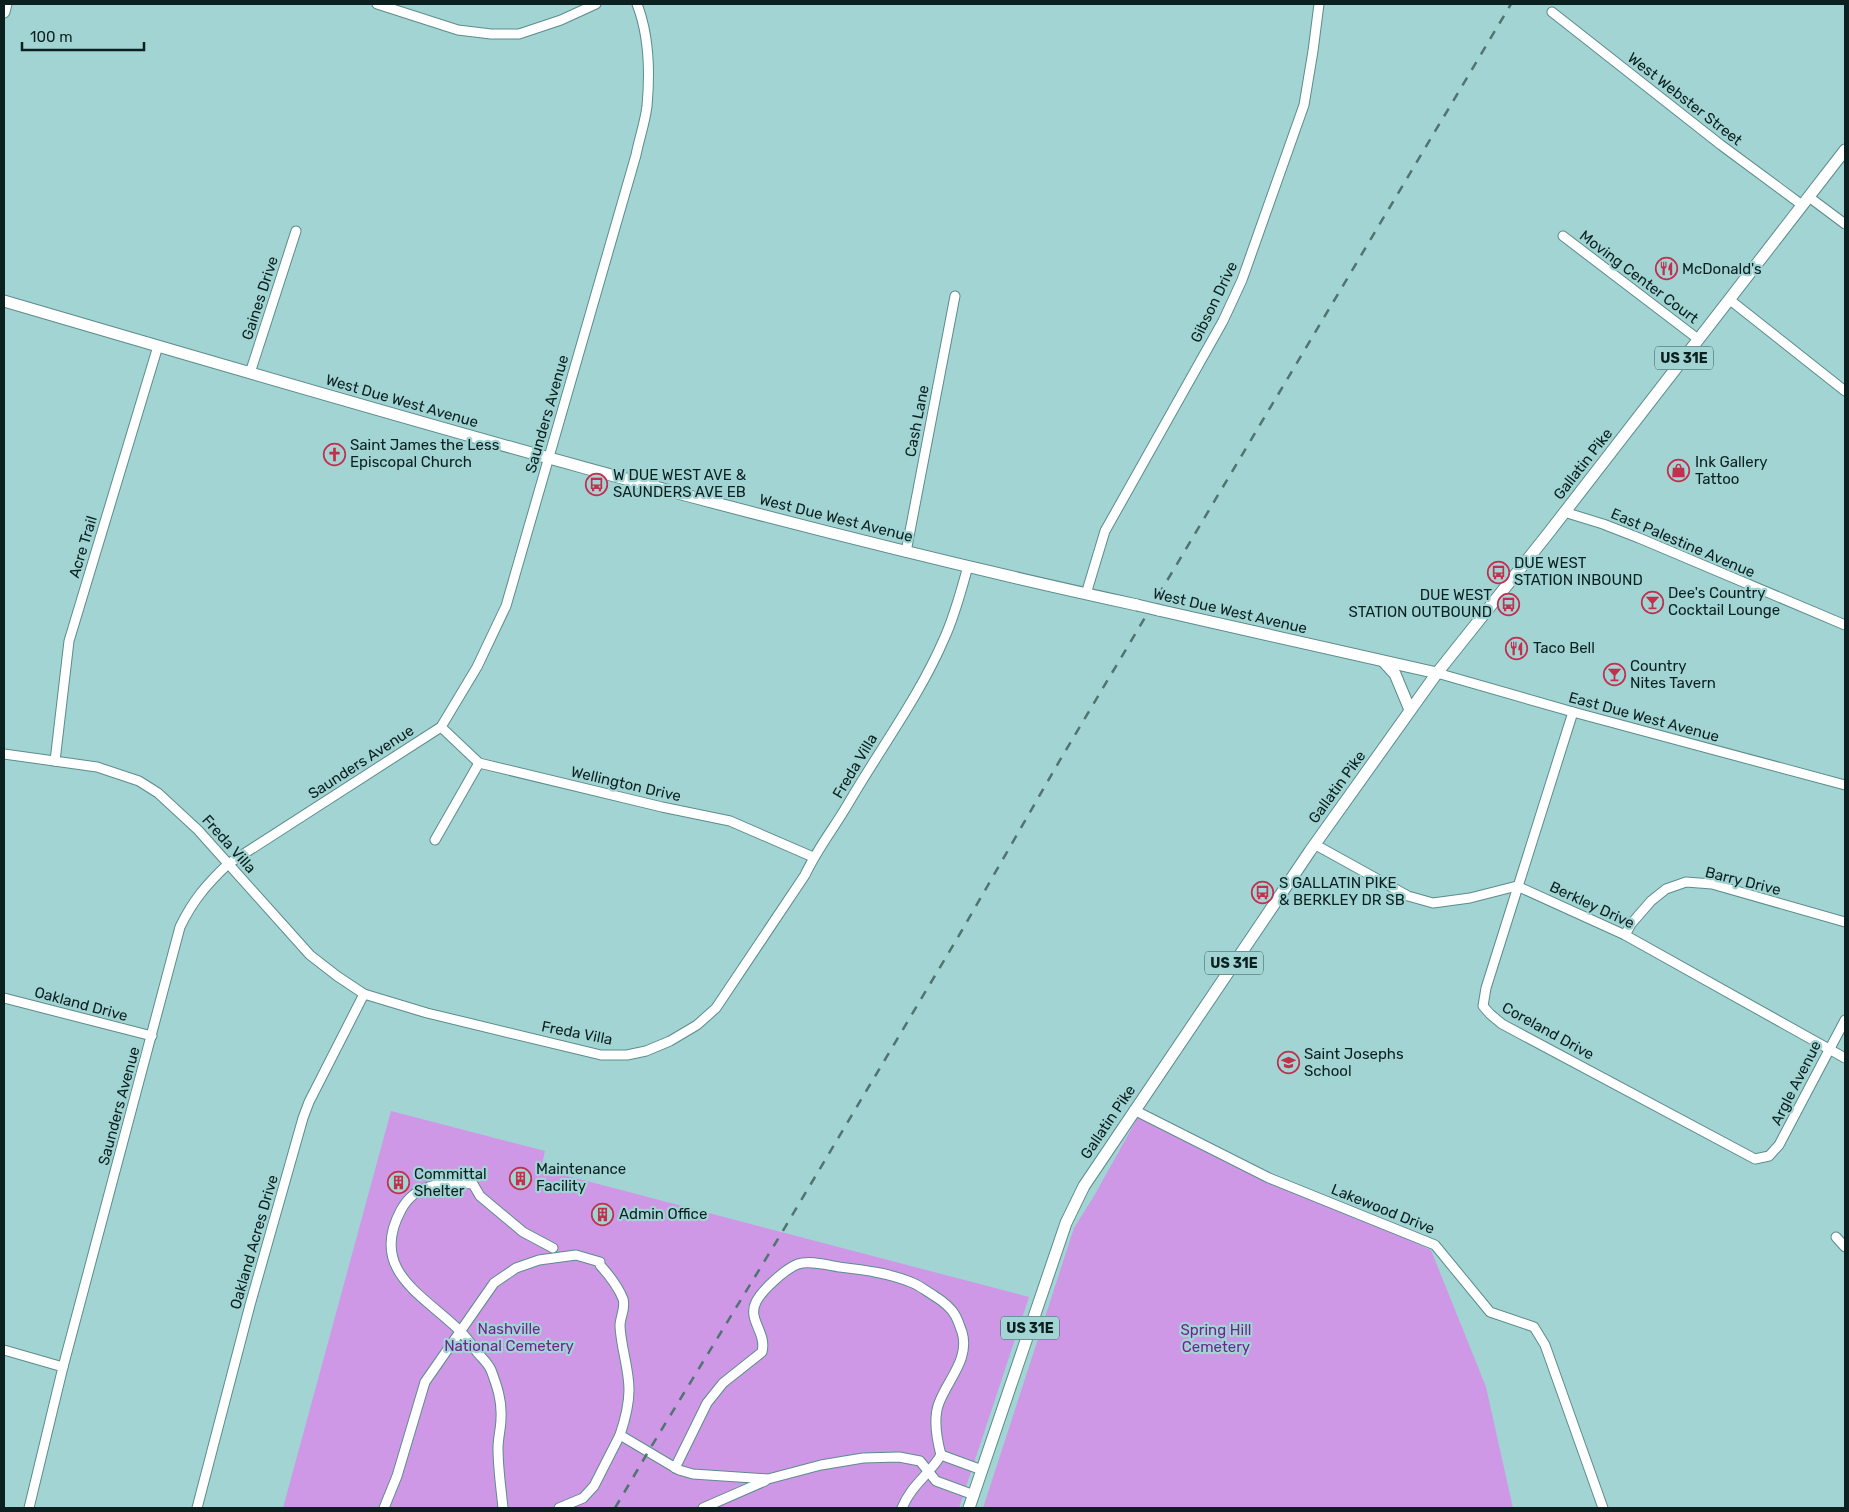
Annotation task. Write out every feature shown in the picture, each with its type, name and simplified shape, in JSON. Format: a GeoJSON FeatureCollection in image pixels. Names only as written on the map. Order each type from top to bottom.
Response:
{"type":"FeatureCollection","features":[{"type":"Feature","properties":{"kind":"main road"},"geometry":{"type":"LineString","coordinates":[[4,12],[6,4]]}},
{"type":"Feature","properties":{"kind":"main road","name":"Gallatin Pike"},"geometry":{"type":"LineString","coordinates":[[969,1508],[1066,1223],[1084,1186],[1314,844],[1437,673],[1730,300],[1845,150]]}},
{"type":"Feature","properties":{"kind":"main road","name":"West Due West Avenue"},"geometry":{"type":"LineString","coordinates":[[4,301],[548,459],[906,552],[1437,673]]}},
{"type":"Feature","properties":{"kind":"main road"},"geometry":{"type":"LineString","coordinates":[[1384,662],[1395,674],[1410,710]]}},
{"type":"Feature","properties":{"kind":"street"},"geometry":{"type":"LineString","coordinates":[[378,4],[458,30],[491,34],[519,34],[561,20],[596,4]]}},
{"type":"Feature","properties":{"kind":"street","name":"Saunders Avenue"},"geometry":{"type":"LineString","coordinates":[[29,1508],[64,1367],[180,927],[190,906],[203,888],[228,864],[441,727],[477,667],[506,606],[636,155],[647,108],[647,60],[644,29],[637,4]]}},
{"type":"Feature","properties":{"kind":"street","name":"Gibson Drive"},"geometry":{"type":"LineString","coordinates":[[1086,594],[1105,531],[1223,321],[1242,280],[1304,105],[1319,4]]}},
{"type":"Feature","properties":{"kind":"street","name":"West Webster Street"},"geometry":{"type":"LineString","coordinates":[[1552,12],[1721,145],[1806,201],[1845,224]]}},
{"type":"Feature","properties":{"kind":"street","name":"Gaines Drive"},"geometry":{"type":"LineString","coordinates":[[250,373],[296,231]]}},
{"type":"Feature","properties":{"kind":"street","name":"Moving Center Court"},"geometry":{"type":"LineString","coordinates":[[1563,236],[1698,339]]}},
{"type":"Feature","properties":{"kind":"street","name":"Cash Lane"},"geometry":{"type":"LineString","coordinates":[[906,552],[955,296]]}},
{"type":"Feature","properties":{"kind":"street"},"geometry":{"type":"LineString","coordinates":[[1730,300],[1845,390]]}},
{"type":"Feature","properties":{"kind":"street","name":"Acre Trail"},"geometry":{"type":"LineString","coordinates":[[55,761],[69,641],[158,346]]}},
{"type":"Feature","properties":{"kind":"street","name":"East Palestine Avenue"},"geometry":{"type":"LineString","coordinates":[[1564,512],[1639,538],[1845,625]]}},
{"type":"Feature","properties":{"kind":"street","name":"Freda Villa"},"geometry":{"type":"LineString","coordinates":[[4,754],[97,767],[154,790],[192,823],[310,955],[364,994],[427,1013],[601,1055],[626,1055],[646,1051],[670,1041],[697,1025],[716,1008],[805,875],[813,857],[850,802],[936,657],[954,615],[968,566]]}},
{"type":"Feature","properties":{"kind":"street","name":"East Due West Avenue"},"geometry":{"type":"LineString","coordinates":[[1437,673],[1573,712],[1845,785]]}},
{"type":"Feature","properties":{"kind":"street","name":"Coreland Drive"},"geometry":{"type":"LineString","coordinates":[[1573,712],[1486,988],[1484,1006],[1490,1014],[1511,1028],[1755,1159],[1769,1156]]}},
{"type":"Feature","properties":{"kind":"street","name":"Wellington Drive"},"geometry":{"type":"LineString","coordinates":[[441,727],[479,763],[666,808],[730,821],[813,857]]}},
{"type":"Feature","properties":{"kind":"street"},"geometry":{"type":"LineString","coordinates":[[435,840],[479,763]]}},
{"type":"Feature","properties":{"kind":"street"},"geometry":{"type":"LineString","coordinates":[[1314,844],[1408,896],[1433,903],[1470,898],[1517,886]]}},
{"type":"Feature","properties":{"kind":"street","name":"Barry Drive"},"geometry":{"type":"LineString","coordinates":[[1625,935],[1631,924],[1651,901],[1666,889],[1686,882],[1712,884],[1845,922]]}},
{"type":"Feature","properties":{"kind":"street","name":"Berkley Drive"},"geometry":{"type":"LineString","coordinates":[[1517,886],[1625,935],[1845,1058]]}},
{"type":"Feature","properties":{"kind":"street","name":"Oakland Acres Drive"},"geometry":{"type":"LineString","coordinates":[[196,1508],[303,1118],[309,1102],[364,994]]}},
{"type":"Feature","properties":{"kind":"street","name":"Oakland Drive"},"geometry":{"type":"LineString","coordinates":[[4,998],[152,1036]]}},
{"type":"Feature","properties":{"kind":"street","name":"Argle Avenue"},"geometry":{"type":"LineString","coordinates":[[1769,1156],[1779,1145],[1845,1020]]}},
{"type":"Feature","properties":{"kind":"street","name":"Lakewood Drive"},"geometry":{"type":"LineString","coordinates":[[1134,1110],[1269,1178],[1435,1245],[1490,1312],[1534,1327],[1545,1345],[1603,1508]]}},
{"type":"Feature","properties":{"kind":"street"},"geometry":{"type":"LineString","coordinates":[[504,1508],[498,1447],[501,1416],[499,1391],[489,1367],[461,1332],[412,1290],[399,1274],[392,1259],[390,1236],[394,1222],[404,1204],[418,1190],[429,1185],[474,1184],[480,1196],[523,1232],[553,1248]]}},
{"type":"Feature","properties":{"kind":"street"},"geometry":{"type":"LineString","coordinates":[[1836,1237],[1845,1247]]}},
{"type":"Feature","properties":{"kind":"street"},"geometry":{"type":"LineString","coordinates":[[384,1508],[397,1476],[425,1382],[494,1283],[516,1268],[539,1260],[576,1255],[600,1262],[615,1284],[624,1305],[620,1323],[621,1343],[626,1363],[629,1390],[627,1412],[620,1435],[594,1486],[583,1498],[559,1508]]}},
{"type":"Feature","properties":{"kind":"street"},"geometry":{"type":"LineString","coordinates":[[675,1468],[707,1403],[723,1383],[762,1352],[764,1346],[762,1336],[753,1316],[756,1301],[779,1276],[798,1264],[814,1264],[877,1272],[913,1283],[943,1301],[955,1314],[962,1334],[963,1352],[959,1366],[939,1404],[937,1441],[941,1455],[911,1491],[902,1508]]}},
{"type":"Feature","properties":{"kind":"street"},"geometry":{"type":"LineString","coordinates":[[4,1350],[64,1367]]}},
{"type":"Feature","properties":{"kind":"street"},"geometry":{"type":"LineString","coordinates":[[620,1435],[675,1468],[693,1474],[768,1479]]}},
{"type":"Feature","properties":{"kind":"street"},"geometry":{"type":"LineString","coordinates":[[941,1455],[982,1470]]}},
{"type":"Feature","properties":{"kind":"street"},"geometry":{"type":"LineString","coordinates":[[704,1508],[768,1479],[821,1465],[886,1456],[917,1460],[922,1463],[936,1481],[974,1495]]}},
{"type":"Feature","properties":{"kind":"green space","name":"Nashville National Cemetery"},"geometry":{"type":"Polygon","coordinates":[[[391,1111],[545,1151],[541,1169],[1029,1297],[959,1508],[283,1508],[391,1111]]]}},
{"type":"Feature","properties":{"kind":"green space","name":"Spring Hill Cemetery"},"geometry":{"type":"Polygon","coordinates":[[[1138,1117],[1431,1250],[1486,1387],[1513,1508],[983,1508],[1074,1228],[1138,1117]]]}},
{"type":"Feature","properties":{"kind":"railway"},"geometry":{"type":"LineString","coordinates":[[615,1508],[961,932],[1060,760],[1511,4]]}},
{"type":"Feature","properties":{"kind":"place","name":"McDonald's"},"geometry":{"type":"Point","coordinates":[1666,269]}},
{"type":"Feature","properties":{"kind":"place","name":"Saint James the Less Episcopal Church"},"geometry":{"type":"Point","coordinates":[334,454]}},
{"type":"Feature","properties":{"kind":"place","name":"Ink Gallery Tattoo"},"geometry":{"type":"Point","coordinates":[1679,471]}},
{"type":"Feature","properties":{"kind":"place","name":"W DUE WEST AVE & SAUNDERS AVE EB"},"geometry":{"type":"Point","coordinates":[597,484]}},
{"type":"Feature","properties":{"kind":"place","name":"DUE WEST STATION INBOUND"},"geometry":{"type":"Point","coordinates":[1498,572]}},
{"type":"Feature","properties":{"kind":"place","name":"Dee's Country Cocktail Lounge"},"geometry":{"type":"Point","coordinates":[1652,602]}},
{"type":"Feature","properties":{"kind":"place","name":"DUE WEST STATION OUTBOUND"},"geometry":{"type":"Point","coordinates":[1508,604]}},
{"type":"Feature","properties":{"kind":"place","name":"Taco Bell"},"geometry":{"type":"Point","coordinates":[1517,648]}},
{"type":"Feature","properties":{"kind":"place","name":"Country Nites Tavern"},"geometry":{"type":"Point","coordinates":[1614,675]}},
{"type":"Feature","properties":{"kind":"place","name":"S GALLATIN PIKE & BERKLEY DR SB"},"geometry":{"type":"Point","coordinates":[1263,892]}},
{"type":"Feature","properties":{"kind":"place","name":"Saint Josephs School"},"geometry":{"type":"Point","coordinates":[1288,1063]}},
{"type":"Feature","properties":{"kind":"place","name":"Maintenance Facility"},"geometry":{"type":"Point","coordinates":[520,1178]}},
{"type":"Feature","properties":{"kind":"place","name":"Committal Shelter"},"geometry":{"type":"Point","coordinates":[398,1183]}},
{"type":"Feature","properties":{"kind":"place","name":"Admin Office"},"geometry":{"type":"Point","coordinates":[603,1214]}}]}
